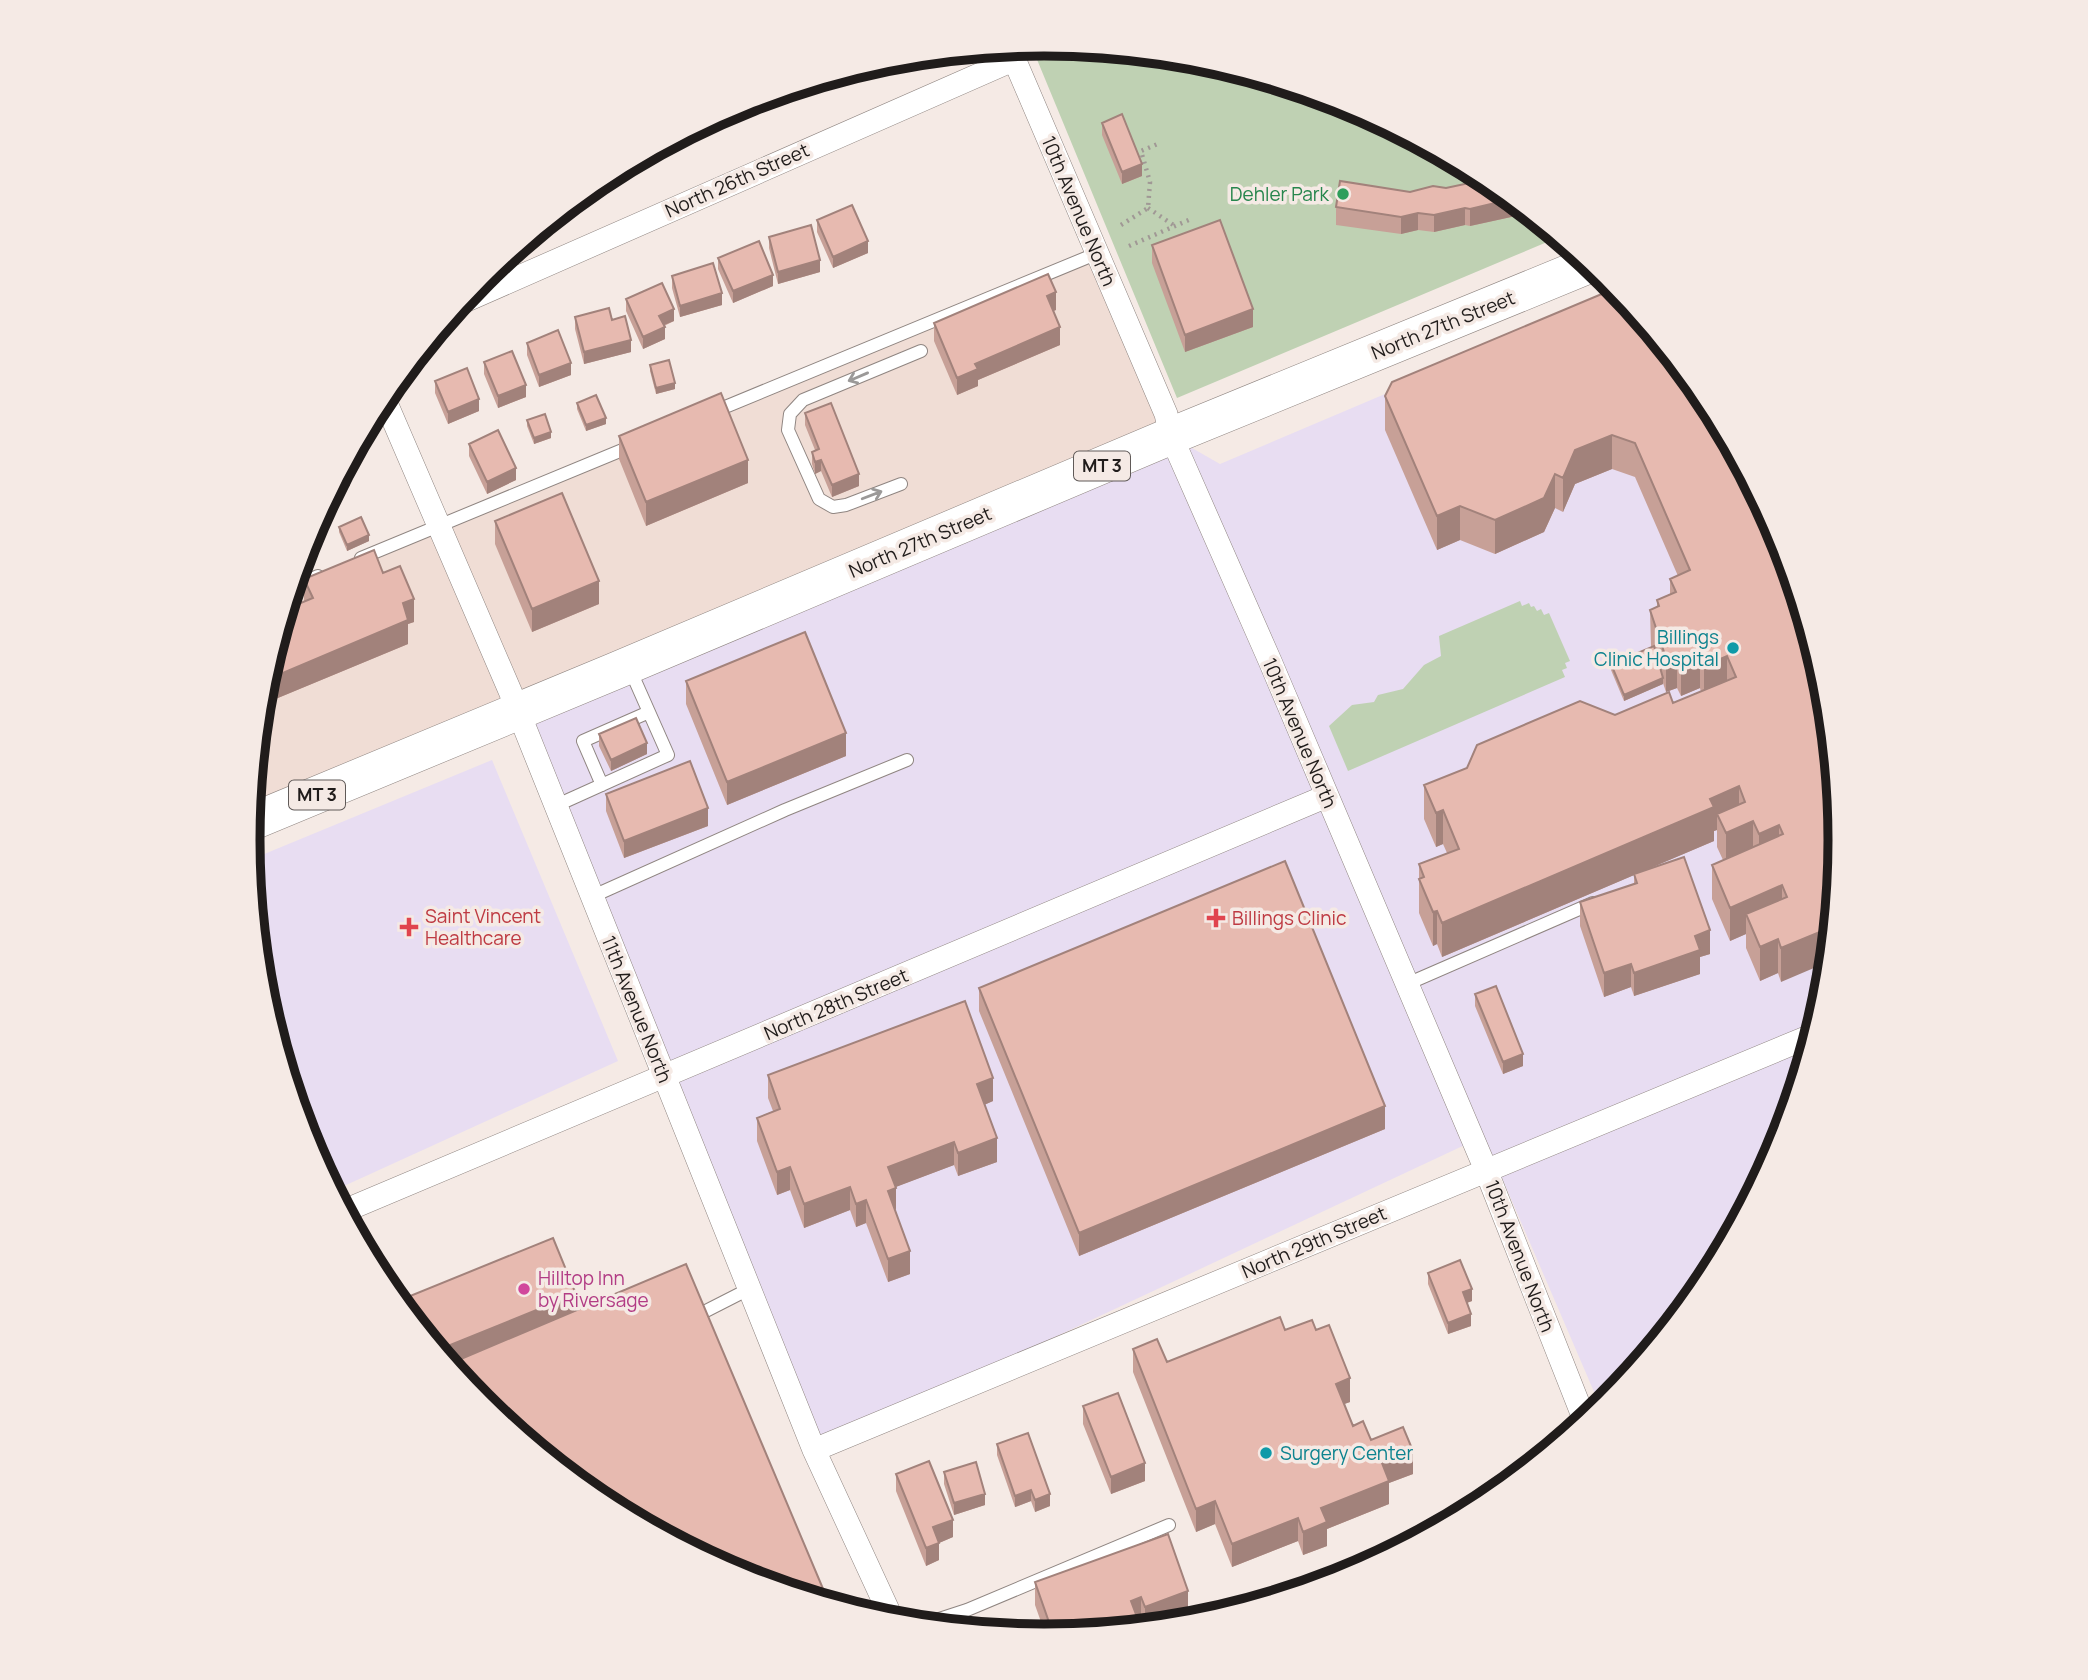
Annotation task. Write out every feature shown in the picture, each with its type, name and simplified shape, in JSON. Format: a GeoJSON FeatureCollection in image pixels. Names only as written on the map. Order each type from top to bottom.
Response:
{"type":"FeatureCollection","features":[{"type":"Feature","properties":{"kind":"main road","name":"North 27th Street"},"geometry":{"type":"LineString","coordinates":[[261,818],[1171,436],[1580,269]]}},
{"type":"Feature","properties":{"kind":"street","name":"10th Avenue North"},"geometry":{"type":"LineString","coordinates":[[1014,57],[1166,414],[1171,436],[1486,1170],[1581,1410]]}},
{"type":"Feature","properties":{"kind":"street","name":"North 26th Street"},"geometry":{"type":"LineString","coordinates":[[484,292],[793,155],[1002,58]]}},
{"type":"Feature","properties":{"kind":"street","name":"11th Avenue North"},"geometry":{"type":"LineString","coordinates":[[389,410],[517,712],[814,1450],[887,1608]]}},
{"type":"Feature","properties":{"kind":"street","name":"North 28th Street"},"geometry":{"type":"LineString","coordinates":[[352,1208],[1327,796]]}},
{"type":"Feature","properties":{"kind":"street","name":"North 29th Street"},"geometry":{"type":"LineString","coordinates":[[814,1450],[1802,1040]]}},
{"type":"Feature","properties":{"kind":"lane"},"geometry":{"type":"LineString","coordinates":[[703,416],[1098,253]]}},
{"type":"Feature","properties":{"kind":"lane"},"geometry":{"type":"LineString","coordinates":[[901,484],[846,505],[833,507],[819,499],[788,430],[790,414],[803,400],[921,351]]}},
{"type":"Feature","properties":{"kind":"lane"},"geometry":{"type":"LineString","coordinates":[[353,562],[640,443]]}},
{"type":"Feature","properties":{"kind":"lane"},"geometry":{"type":"LineString","coordinates":[[304,582],[329,572]]}},
{"type":"Feature","properties":{"kind":"lane"},"geometry":{"type":"LineString","coordinates":[[555,806],[668,755],[628,665]]}},
{"type":"Feature","properties":{"kind":"lane"},"geometry":{"type":"LineString","coordinates":[[602,785],[583,741],[649,712]]}},
{"type":"Feature","properties":{"kind":"lane"},"geometry":{"type":"LineString","coordinates":[[591,897],[785,810],[907,760]]}},
{"type":"Feature","properties":{"kind":"lane"},"geometry":{"type":"LineString","coordinates":[[1407,984],[1600,900]]}},
{"type":"Feature","properties":{"kind":"lane"},"geometry":{"type":"LineString","coordinates":[[698,1315],[749,1289]]}},
{"type":"Feature","properties":{"kind":"lane"},"geometry":{"type":"LineString","coordinates":[[945,1617],[1169,1525]]}},
{"type":"Feature","properties":{"kind":"path"},"geometry":{"type":"LineString","coordinates":[[1148,208],[1150,182],[1141,151],[1160,143]]}},
{"type":"Feature","properties":{"kind":"path"},"geometry":{"type":"LineString","coordinates":[[1121,225],[1148,208]]}},
{"type":"Feature","properties":{"kind":"path"},"geometry":{"type":"LineString","coordinates":[[1148,208],[1175,226]]}},
{"type":"Feature","properties":{"kind":"path"},"geometry":{"type":"LineString","coordinates":[[1129,246],[1191,219]]}},
{"type":"Feature","properties":{"kind":"shaded area"},"geometry":{"type":"Polygon","coordinates":[[[1098,253],[1171,436],[261,818],[267,738],[275,687],[304,582],[1098,253]]]}},
{"type":"Feature","properties":{"kind":"shaded area","name":"Billings Clinic"},"geometry":{"type":"Polygon","coordinates":[[[1610,299],[1666,363],[1723,448],[1768,540],[1801,637],[1821,738],[1828,840],[1821,942],[1801,1043],[1768,1140],[1747,1187],[1696,1276],[1633,1357],[1596,1396],[1484,1136],[814,1450],[517,712],[1171,436],[1220,464],[1610,299]]]}},
{"type":"Feature","properties":{"kind":"shaded area","name":"Saint Vincent Healthcare"},"geometry":{"type":"Polygon","coordinates":[[[492,760],[618,1061],[341,1187],[320,1140],[287,1043],[267,942],[261,856],[492,760]]]}},
{"type":"Feature","properties":{"kind":"green space"},"geometry":{"type":"Polygon","coordinates":[[[1036,56],[1095,58],[1197,71],[1296,98],[1391,137],[1436,161],[1480,188],[1549,241],[1177,398],[1036,56]]]}},
{"type":"Feature","properties":{"kind":"green space"},"geometry":{"type":"Polygon","coordinates":[[[1520,601],[1522,606],[1529,603],[1537,611],[1541,609],[1544,615],[1549,613],[1570,661],[1565,663],[1567,668],[1562,670],[1565,677],[1348,771],[1329,726],[1352,705],[1374,702],[1378,695],[1403,689],[1424,665],[1441,656],[1439,636],[1520,601]]]}},
{"type":"Feature","properties":{"kind":"building"},"geometry":{"type":"Polygon","coordinates":[[[1122,114],[1142,164],[1122,172],[1102,123],[1122,114]]]}},
{"type":"Feature","properties":{"kind":"building"},"geometry":{"type":"Polygon","coordinates":[[[1340,181],[1410,192],[1433,186],[1446,188],[1471,183],[1499,202],[1434,215],[1418,213],[1401,217],[1336,207],[1340,181]]]}},
{"type":"Feature","properties":{"kind":"building"},"geometry":{"type":"Polygon","coordinates":[[[852,205],[868,241],[833,257],[817,220],[852,205]]]}},
{"type":"Feature","properties":{"kind":"building"},"geometry":{"type":"Polygon","coordinates":[[[1220,220],[1253,309],[1185,335],[1152,245],[1220,220]]]}},
{"type":"Feature","properties":{"kind":"building"},"geometry":{"type":"Polygon","coordinates":[[[811,225],[820,260],[778,272],[769,237],[811,225]]]}},
{"type":"Feature","properties":{"kind":"building"},"geometry":{"type":"Polygon","coordinates":[[[759,241],[773,275],[733,291],[718,258],[759,241]]]}},
{"type":"Feature","properties":{"kind":"building"},"geometry":{"type":"Polygon","coordinates":[[[713,263],[722,293],[680,306],[672,276],[713,263]]]}},
{"type":"Feature","properties":{"kind":"building"},"geometry":{"type":"Polygon","coordinates":[[[1048,274],[1056,292],[1047,296],[1060,327],[975,364],[978,369],[957,378],[934,323],[1048,274]]]}},
{"type":"Feature","properties":{"kind":"building"},"geometry":{"type":"Polygon","coordinates":[[[662,283],[674,309],[659,316],[665,327],[643,337],[626,299],[662,283]]]}},
{"type":"Feature","properties":{"kind":"building","name":"Billings Clinic Hospital"},"geometry":{"type":"Polygon","coordinates":[[[1604,293],[1666,363],[1696,404],[1747,493],[1786,588],[1801,637],[1813,687],[1826,789],[1828,840],[1822,931],[1781,948],[1778,939],[1760,947],[1746,914],[1787,897],[1782,885],[1730,908],[1712,865],[1783,834],[1779,825],[1759,834],[1753,821],[1726,833],[1717,814],[1745,802],[1739,786],[1710,799],[1714,807],[1442,923],[1437,911],[1433,912],[1419,879],[1424,877],[1419,864],[1459,849],[1443,810],[1436,813],[1424,785],[1467,768],[1477,745],[1580,701],[1615,715],[1669,692],[1673,703],[1736,677],[1727,656],[1704,666],[1700,654],[1681,662],[1677,654],[1666,658],[1650,610],[1659,606],[1657,600],[1676,592],[1670,579],[1690,570],[1635,443],[1612,435],[1575,450],[1563,478],[1555,474],[1544,498],[1495,520],[1460,506],[1437,516],[1385,396],[1392,382],[1604,293]]]}},
{"type":"Feature","properties":{"kind":"building"},"geometry":{"type":"Polygon","coordinates":[[[609,308],[612,320],[625,316],[631,340],[584,352],[575,317],[609,308]]]}},
{"type":"Feature","properties":{"kind":"building"},"geometry":{"type":"Polygon","coordinates":[[[558,330],[571,363],[539,375],[527,343],[558,330]]]}},
{"type":"Feature","properties":{"kind":"building"},"geometry":{"type":"Polygon","coordinates":[[[512,351],[526,385],[498,396],[484,362],[512,351]]]}},
{"type":"Feature","properties":{"kind":"building"},"geometry":{"type":"Polygon","coordinates":[[[669,360],[675,383],[656,388],[650,365],[669,360]]]}},
{"type":"Feature","properties":{"kind":"building"},"geometry":{"type":"Polygon","coordinates":[[[467,368],[479,399],[448,412],[435,381],[467,368]]]}},
{"type":"Feature","properties":{"kind":"building"},"geometry":{"type":"Polygon","coordinates":[[[721,393],[748,460],[646,502],[619,436],[721,393]]]}},
{"type":"Feature","properties":{"kind":"building"},"geometry":{"type":"Polygon","coordinates":[[[596,395],[606,418],[586,425],[577,403],[596,395]]]}},
{"type":"Feature","properties":{"kind":"building"},"geometry":{"type":"Polygon","coordinates":[[[831,403],[859,474],[832,485],[821,460],[815,462],[812,452],[819,449],[805,413],[831,403]]]}},
{"type":"Feature","properties":{"kind":"building"},"geometry":{"type":"Polygon","coordinates":[[[545,414],[551,432],[534,438],[527,420],[545,414]]]}},
{"type":"Feature","properties":{"kind":"building"},"geometry":{"type":"Polygon","coordinates":[[[498,430],[516,468],[487,482],[469,444],[498,430]]]}},
{"type":"Feature","properties":{"kind":"building"},"geometry":{"type":"Polygon","coordinates":[[[562,493],[599,581],[532,609],[495,521],[562,493]]]}},
{"type":"Feature","properties":{"kind":"building"},"geometry":{"type":"Polygon","coordinates":[[[361,517],[369,535],[347,545],[339,527],[361,517]]]}},
{"type":"Feature","properties":{"kind":"building"},"geometry":{"type":"Polygon","coordinates":[[[374,550],[383,573],[400,566],[414,599],[403,603],[408,620],[278,675],[297,605],[313,598],[306,578],[374,550]]]}},
{"type":"Feature","properties":{"kind":"building"},"geometry":{"type":"Polygon","coordinates":[[[805,632],[846,733],[727,782],[686,681],[805,632]]]}},
{"type":"Feature","properties":{"kind":"building"},"geometry":{"type":"Polygon","coordinates":[[[1654,646],[1663,678],[1624,695],[1611,664],[1654,646]]]}},
{"type":"Feature","properties":{"kind":"building"},"geometry":{"type":"Polygon","coordinates":[[[636,718],[647,743],[611,760],[599,734],[636,718]]]}},
{"type":"Feature","properties":{"kind":"building"},"geometry":{"type":"Polygon","coordinates":[[[690,761],[708,808],[624,841],[606,794],[690,761]]]}},
{"type":"Feature","properties":{"kind":"building"},"geometry":{"type":"Polygon","coordinates":[[[1684,857],[1710,930],[1695,936],[1700,950],[1634,973],[1631,964],[1604,973],[1580,902],[1637,883],[1634,874],[1684,857]]]}},
{"type":"Feature","properties":{"kind":"building"},"geometry":{"type":"Polygon","coordinates":[[[1285,861],[1385,1106],[1079,1233],[979,988],[1285,861]]]}},
{"type":"Feature","properties":{"kind":"building"},"geometry":{"type":"Polygon","coordinates":[[[1496,986],[1523,1054],[1503,1062],[1475,994],[1496,986]]]}},
{"type":"Feature","properties":{"kind":"building"},"geometry":{"type":"Polygon","coordinates":[[[965,1001],[993,1078],[977,1084],[997,1138],[958,1153],[954,1142],[888,1167],[896,1188],[888,1191],[910,1251],[888,1259],[866,1200],[856,1204],[850,1187],[804,1204],[790,1167],[777,1172],[757,1118],[780,1109],[768,1075],[965,1001]]]}},
{"type":"Feature","properties":{"kind":"building"},"geometry":{"type":"Polygon","coordinates":[[[553,1238],[576,1294],[446,1347],[415,1307],[410,1296],[553,1238]]]}},
{"type":"Feature","properties":{"kind":"building"},"geometry":{"type":"Polygon","coordinates":[[[1460,1260],[1472,1289],[1463,1292],[1471,1314],[1448,1323],[1428,1273],[1460,1260]]]}},
{"type":"Feature","properties":{"kind":"building"},"geometry":{"type":"Polygon","coordinates":[[[686,1264],[824,1592],[744,1564],[697,1543],[608,1492],[527,1429],[458,1360],[686,1264]]]}},
{"type":"Feature","properties":{"kind":"building","name":"Surgery Center"},"geometry":{"type":"Polygon","coordinates":[[[1280,1317],[1285,1330],[1312,1320],[1316,1330],[1329,1325],[1350,1378],[1336,1384],[1353,1426],[1363,1421],[1371,1440],[1403,1427],[1413,1451],[1382,1463],[1389,1481],[1321,1508],[1327,1522],[1303,1532],[1298,1518],[1232,1544],[1215,1501],[1196,1509],[1133,1349],[1157,1339],[1167,1362],[1280,1317]]]}},
{"type":"Feature","properties":{"kind":"building"},"geometry":{"type":"Polygon","coordinates":[[[1118,1393],[1145,1463],[1111,1477],[1083,1406],[1118,1393]]]}},
{"type":"Feature","properties":{"kind":"building"},"geometry":{"type":"Polygon","coordinates":[[[1028,1433],[1050,1494],[1035,1500],[1031,1490],[1015,1496],[997,1444],[1028,1433]]]}},
{"type":"Feature","properties":{"kind":"building"},"geometry":{"type":"Polygon","coordinates":[[[929,1461],[953,1520],[933,1527],[939,1543],[926,1548],[896,1474],[929,1461]]]}},
{"type":"Feature","properties":{"kind":"building"},"geometry":{"type":"Polygon","coordinates":[[[976,1462],[985,1494],[954,1503],[944,1472],[976,1462]]]}},
{"type":"Feature","properties":{"kind":"building"},"geometry":{"type":"Polygon","coordinates":[[[1168,1534],[1188,1591],[1145,1607],[1141,1597],[1131,1601],[1137,1618],[1050,1624],[1035,1582],[1168,1534]]]}},
{"type":"Feature","properties":{"kind":"place","name":"Dehler Park"},"geometry":{"type":"Point","coordinates":[1343,194]}},
{"type":"Feature","properties":{"kind":"place","name":"Billings Clinic Hospital"},"geometry":{"type":"Point","coordinates":[1733,648]}},
{"type":"Feature","properties":{"kind":"place","name":"Billings Clinic"},"geometry":{"type":"Point","coordinates":[1216,918]}},
{"type":"Feature","properties":{"kind":"place","name":"Saint Vincent Healthcare"},"geometry":{"type":"Point","coordinates":[409,927]}},
{"type":"Feature","properties":{"kind":"place","name":"Hilltop Inn by Riversage"},"geometry":{"type":"Point","coordinates":[524,1289]}},
{"type":"Feature","properties":{"kind":"place","name":"Surgery Center"},"geometry":{"type":"Point","coordinates":[1266,1453]}}]}
